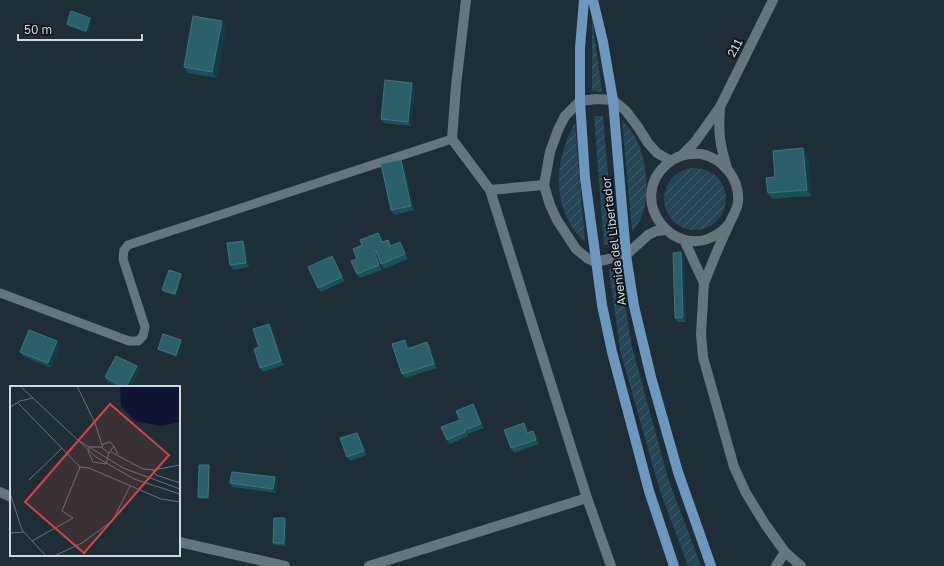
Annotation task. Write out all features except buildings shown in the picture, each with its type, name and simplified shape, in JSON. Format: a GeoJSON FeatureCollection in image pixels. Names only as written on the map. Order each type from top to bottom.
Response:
{"type":"FeatureCollection","features":[{"type":"Feature","properties":{"kind":"main road","name":"Avenida del Libertador"},"geometry":{"type":"LineString","coordinates":[[584,0],[580,48],[580,102],[585,178],[602,305],[612,352],[649,491],[674,566]]}},
{"type":"Feature","properties":{"kind":"main road","name":"Avenida del Libertador"},"geometry":{"type":"LineString","coordinates":[[593,0],[603,42],[613,100],[626,255],[634,306],[651,377],[678,472],[710,566]]}},
{"type":"Feature","properties":{"kind":"street"},"geometry":{"type":"LineString","coordinates":[[466,0],[456,86],[452,139],[490,190],[611,566]]}},
{"type":"Feature","properties":{"kind":"street","name":"211"},"geometry":{"type":"LineString","coordinates":[[682,155],[695,142],[720,107],[772,0]]}},
{"type":"Feature","properties":{"kind":"street"},"geometry":{"type":"LineString","coordinates":[[665,230],[656,231],[648,235],[626,255],[596,262],[587,258],[576,249],[557,220],[544,186],[550,152],[558,130],[565,116],[580,102],[596,99],[613,100],[626,111],[648,143],[657,153],[671,160]]}},
{"type":"Feature","properties":{"kind":"street","name":"211"},"geometry":{"type":"LineString","coordinates":[[720,107],[718,130],[721,148],[727,168]]}},
{"type":"Feature","properties":{"kind":"street"},"geometry":{"type":"LineString","coordinates":[[728,225],[719,234],[708,239],[696,241],[684,240],[665,230],[656,219],[651,206],[651,191],[654,179],[661,169],[671,160],[682,155],[694,153],[706,155],[718,160],[727,168],[734,179],[738,190],[738,203],[735,214],[728,225],[704,283],[701,334],[703,357],[734,467],[746,493],[764,524],[785,552],[801,566]]}},
{"type":"Feature","properties":{"kind":"street"},"geometry":{"type":"LineString","coordinates":[[490,190],[544,186]]}},
{"type":"Feature","properties":{"kind":"street"},"geometry":{"type":"LineString","coordinates":[[684,240],[704,283]]}},
{"type":"Feature","properties":{"kind":"street"},"geometry":{"type":"LineString","coordinates":[[0,492],[10,497]]}},
{"type":"Feature","properties":{"kind":"street"},"geometry":{"type":"LineString","coordinates":[[369,566],[588,498]]}},
{"type":"Feature","properties":{"kind":"street"},"geometry":{"type":"LineString","coordinates":[[180,542],[285,566]]}},
{"type":"Feature","properties":{"kind":"street"},"geometry":{"type":"LineString","coordinates":[[776,566],[785,552]]}},
{"type":"Feature","properties":{"kind":"lane"},"geometry":{"type":"LineString","coordinates":[[0,293],[129,341],[138,341],[143,336],[145,327],[123,258],[124,250],[128,245],[452,139]]}},
{"type":"Feature","properties":{"kind":"shaded area"},"geometry":{"type":"Polygon","coordinates":[[[592,18],[602,92],[592,91],[592,18]]]}},
{"type":"Feature","properties":{"kind":"shaded area"},"geometry":{"type":"Polygon","coordinates":[[[594,116],[603,116],[614,244],[604,245],[594,116]]]}},
{"type":"Feature","properties":{"kind":"shaded area"},"geometry":{"type":"Polygon","coordinates":[[[622,120],[633,133],[639,145],[645,170],[646,198],[644,211],[639,222],[632,231],[622,120]]]}},
{"type":"Feature","properties":{"kind":"shaded area"},"geometry":{"type":"Polygon","coordinates":[[[575,123],[585,242],[574,229],[566,215],[561,200],[559,185],[562,153],[575,123]]]}},
{"type":"Feature","properties":{"kind":"shaded area"},"geometry":{"type":"Polygon","coordinates":[[[695,168],[707,171],[717,177],[723,187],[726,199],[723,211],[717,221],[707,227],[695,230],[683,227],[673,221],[667,211],[664,199],[667,187],[673,177],[683,171],[695,168]]]}},
{"type":"Feature","properties":{"kind":"shaded area"},"geometry":{"type":"Polygon","coordinates":[[[619,268],[632,347],[668,478],[701,566],[688,566],[660,491],[620,350],[609,269],[619,268]]]}}]}
